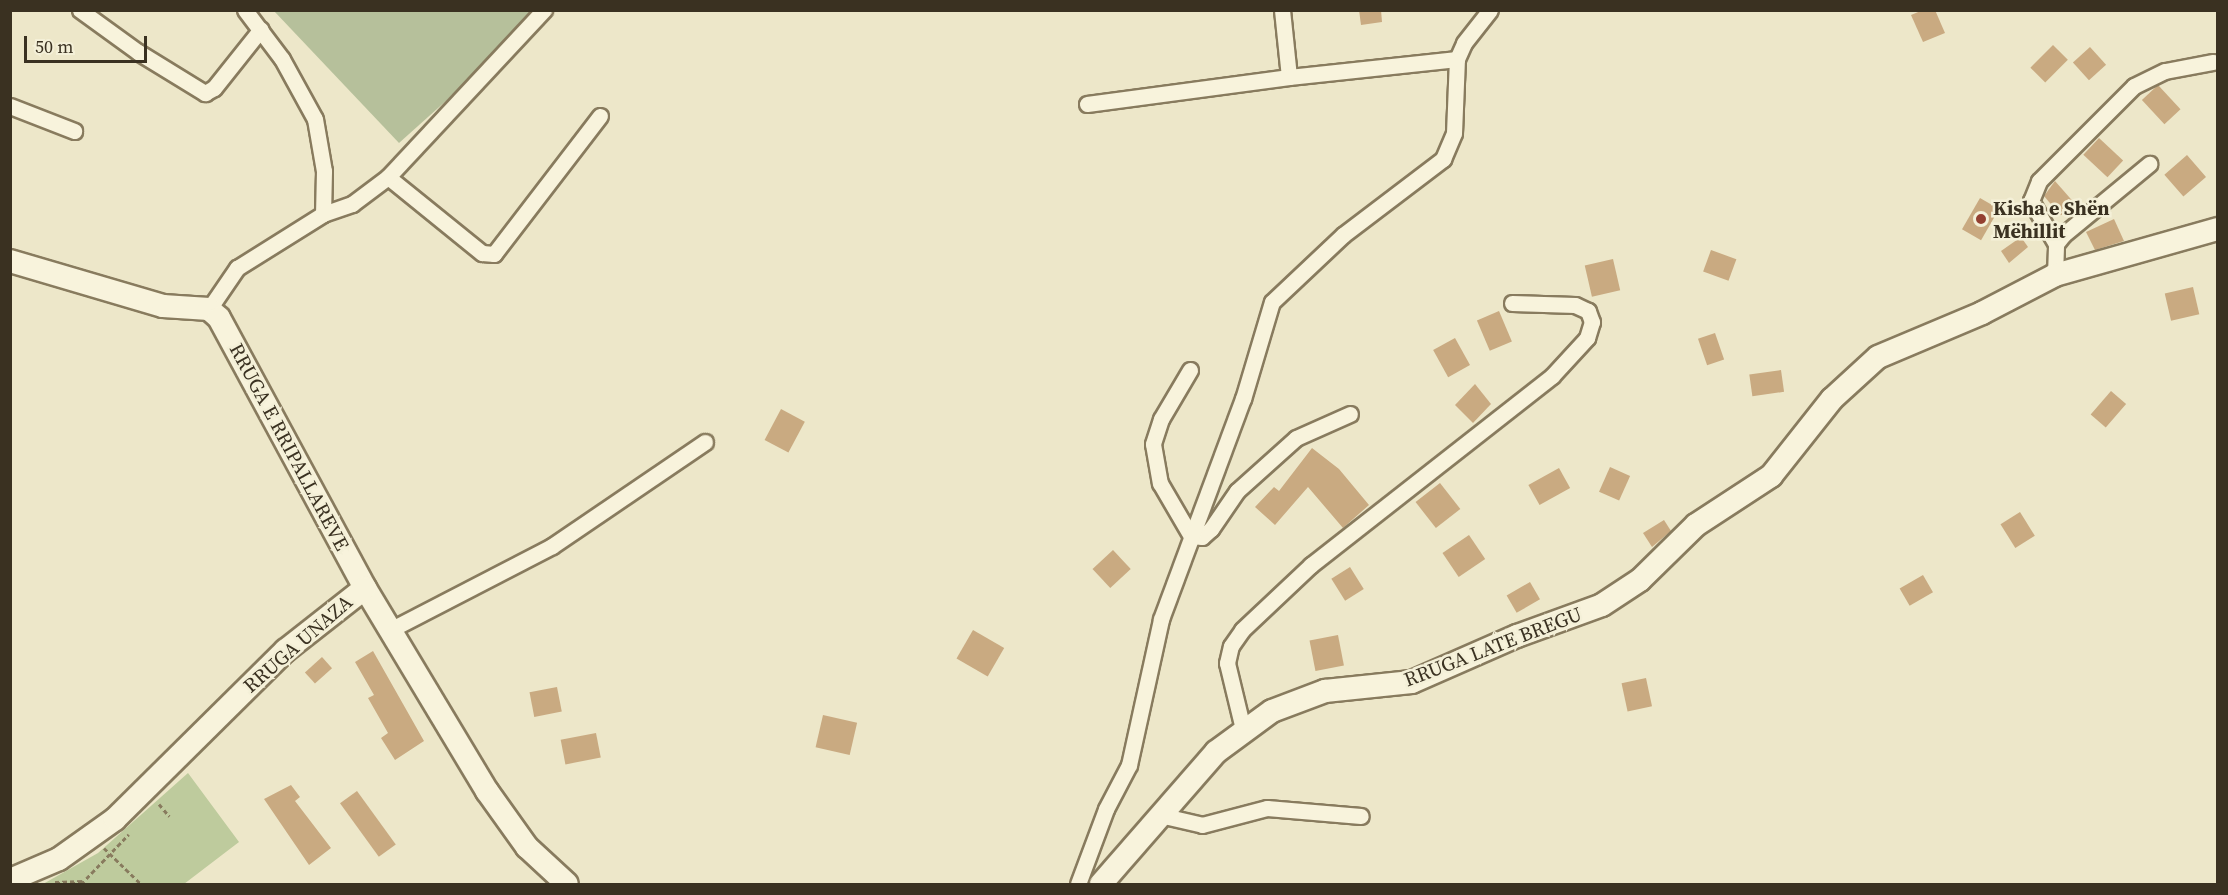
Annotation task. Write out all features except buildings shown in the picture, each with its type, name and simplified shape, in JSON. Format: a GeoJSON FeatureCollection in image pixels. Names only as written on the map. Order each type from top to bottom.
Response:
{"type":"FeatureCollection","features":[{"type":"Feature","properties":{"kind":"main road","name":"RRUGA LATE BREGU"},"geometry":{"type":"LineString","coordinates":[[1101,885],[1164,816],[1203,766],[1243,729],[1299,698],[1325,691],[1412,682],[1517,636],[1602,605],[1640,580],[1696,525],[1771,476],[1864,367],[1982,314],[2055,274],[2217,229]]}},
{"type":"Feature","properties":{"kind":"main road"},"geometry":{"type":"LineString","coordinates":[[10,261],[163,306],[209,309]]}},
{"type":"Feature","properties":{"kind":"main road","name":"RRUGA E RRIPALLAREVE"},"geometry":{"type":"LineString","coordinates":[[209,309],[219,318],[365,588]]}},
{"type":"Feature","properties":{"kind":"main road","name":"RRUGA UNAZA"},"geometry":{"type":"LineString","coordinates":[[10,880],[59,859],[115,819],[279,656],[365,588],[510,826],[567,885]]}},
{"type":"Feature","properties":{"kind":"street"},"geometry":{"type":"LineString","coordinates":[[80,10],[138,52],[205,93],[214,88],[261,29]]}},
{"type":"Feature","properties":{"kind":"street"},"geometry":{"type":"LineString","coordinates":[[245,10],[261,29],[315,119],[324,171],[323,214]]}},
{"type":"Feature","properties":{"kind":"street"},"geometry":{"type":"LineString","coordinates":[[209,309],[237,268],[323,214],[352,204],[388,177],[544,10]]}},
{"type":"Feature","properties":{"kind":"street"},"geometry":{"type":"LineString","coordinates":[[1282,10],[1289,76]]}},
{"type":"Feature","properties":{"kind":"street"},"geometry":{"type":"LineString","coordinates":[[1078,885],[1106,809],[1130,765],[1161,619],[1243,399],[1272,302],[1343,235],[1443,159],[1454,133],[1457,59],[1464,43],[1490,10]]}},
{"type":"Feature","properties":{"kind":"street"},"geometry":{"type":"LineString","coordinates":[[1087,105],[1289,76],[1457,59]]}},
{"type":"Feature","properties":{"kind":"street"},"geometry":{"type":"LineString","coordinates":[[2055,274],[2056,244],[2031,201],[2039,181],[2134,86],[2165,71],[2213,62]]}},
{"type":"Feature","properties":{"kind":"street"},"geometry":{"type":"LineString","coordinates":[[10,106],[74,131]]}},
{"type":"Feature","properties":{"kind":"street"},"geometry":{"type":"LineString","coordinates":[[388,177],[482,253],[494,254],[600,116]]}},
{"type":"Feature","properties":{"kind":"street"},"geometry":{"type":"LineString","coordinates":[[2056,244],[2149,164]]}},
{"type":"Feature","properties":{"kind":"street"},"geometry":{"type":"LineString","coordinates":[[1243,729],[1227,663],[1231,646],[1242,630],[1311,565],[1552,376],[1587,338],[1592,322],[1588,311],[1582,308],[1512,303]]}},
{"type":"Feature","properties":{"kind":"street"},"geometry":{"type":"LineString","coordinates":[[1190,369],[1161,419],[1153,444],[1160,483],[1191,536]]}},
{"type":"Feature","properties":{"kind":"street"},"geometry":{"type":"LineString","coordinates":[[1191,536],[1202,537],[1211,529],[1237,491],[1296,438],[1350,414]]}},
{"type":"Feature","properties":{"kind":"street"},"geometry":{"type":"LineString","coordinates":[[390,630],[552,546],[705,442]]}},
{"type":"Feature","properties":{"kind":"street"},"geometry":{"type":"LineString","coordinates":[[1164,816],[1202,825],[1267,808],[1361,816]]}},
{"type":"Feature","properties":{"kind":"path"},"geometry":{"type":"LineString","coordinates":[[159,804],[169,816]]}},
{"type":"Feature","properties":{"kind":"path"},"geometry":{"type":"LineString","coordinates":[[110,854],[141,885]]}},
{"type":"Feature","properties":{"kind":"path"},"geometry":{"type":"LineString","coordinates":[[51,885],[84,881]]}},
{"type":"Feature","properties":{"kind":"green space"},"geometry":{"type":"Polygon","coordinates":[[[274,11],[533,11],[447,100],[399,143],[274,11]]]}},
{"type":"Feature","properties":{"kind":"green space"},"geometry":{"type":"Polygon","coordinates":[[[188,773],[239,842],[184,884],[43,884],[98,853],[188,773]]]}},
{"type":"Feature","properties":{"kind":"place","name":"Kisha e Shën Mëhillit"},"geometry":{"type":"Point","coordinates":[1981,219]}}]}
